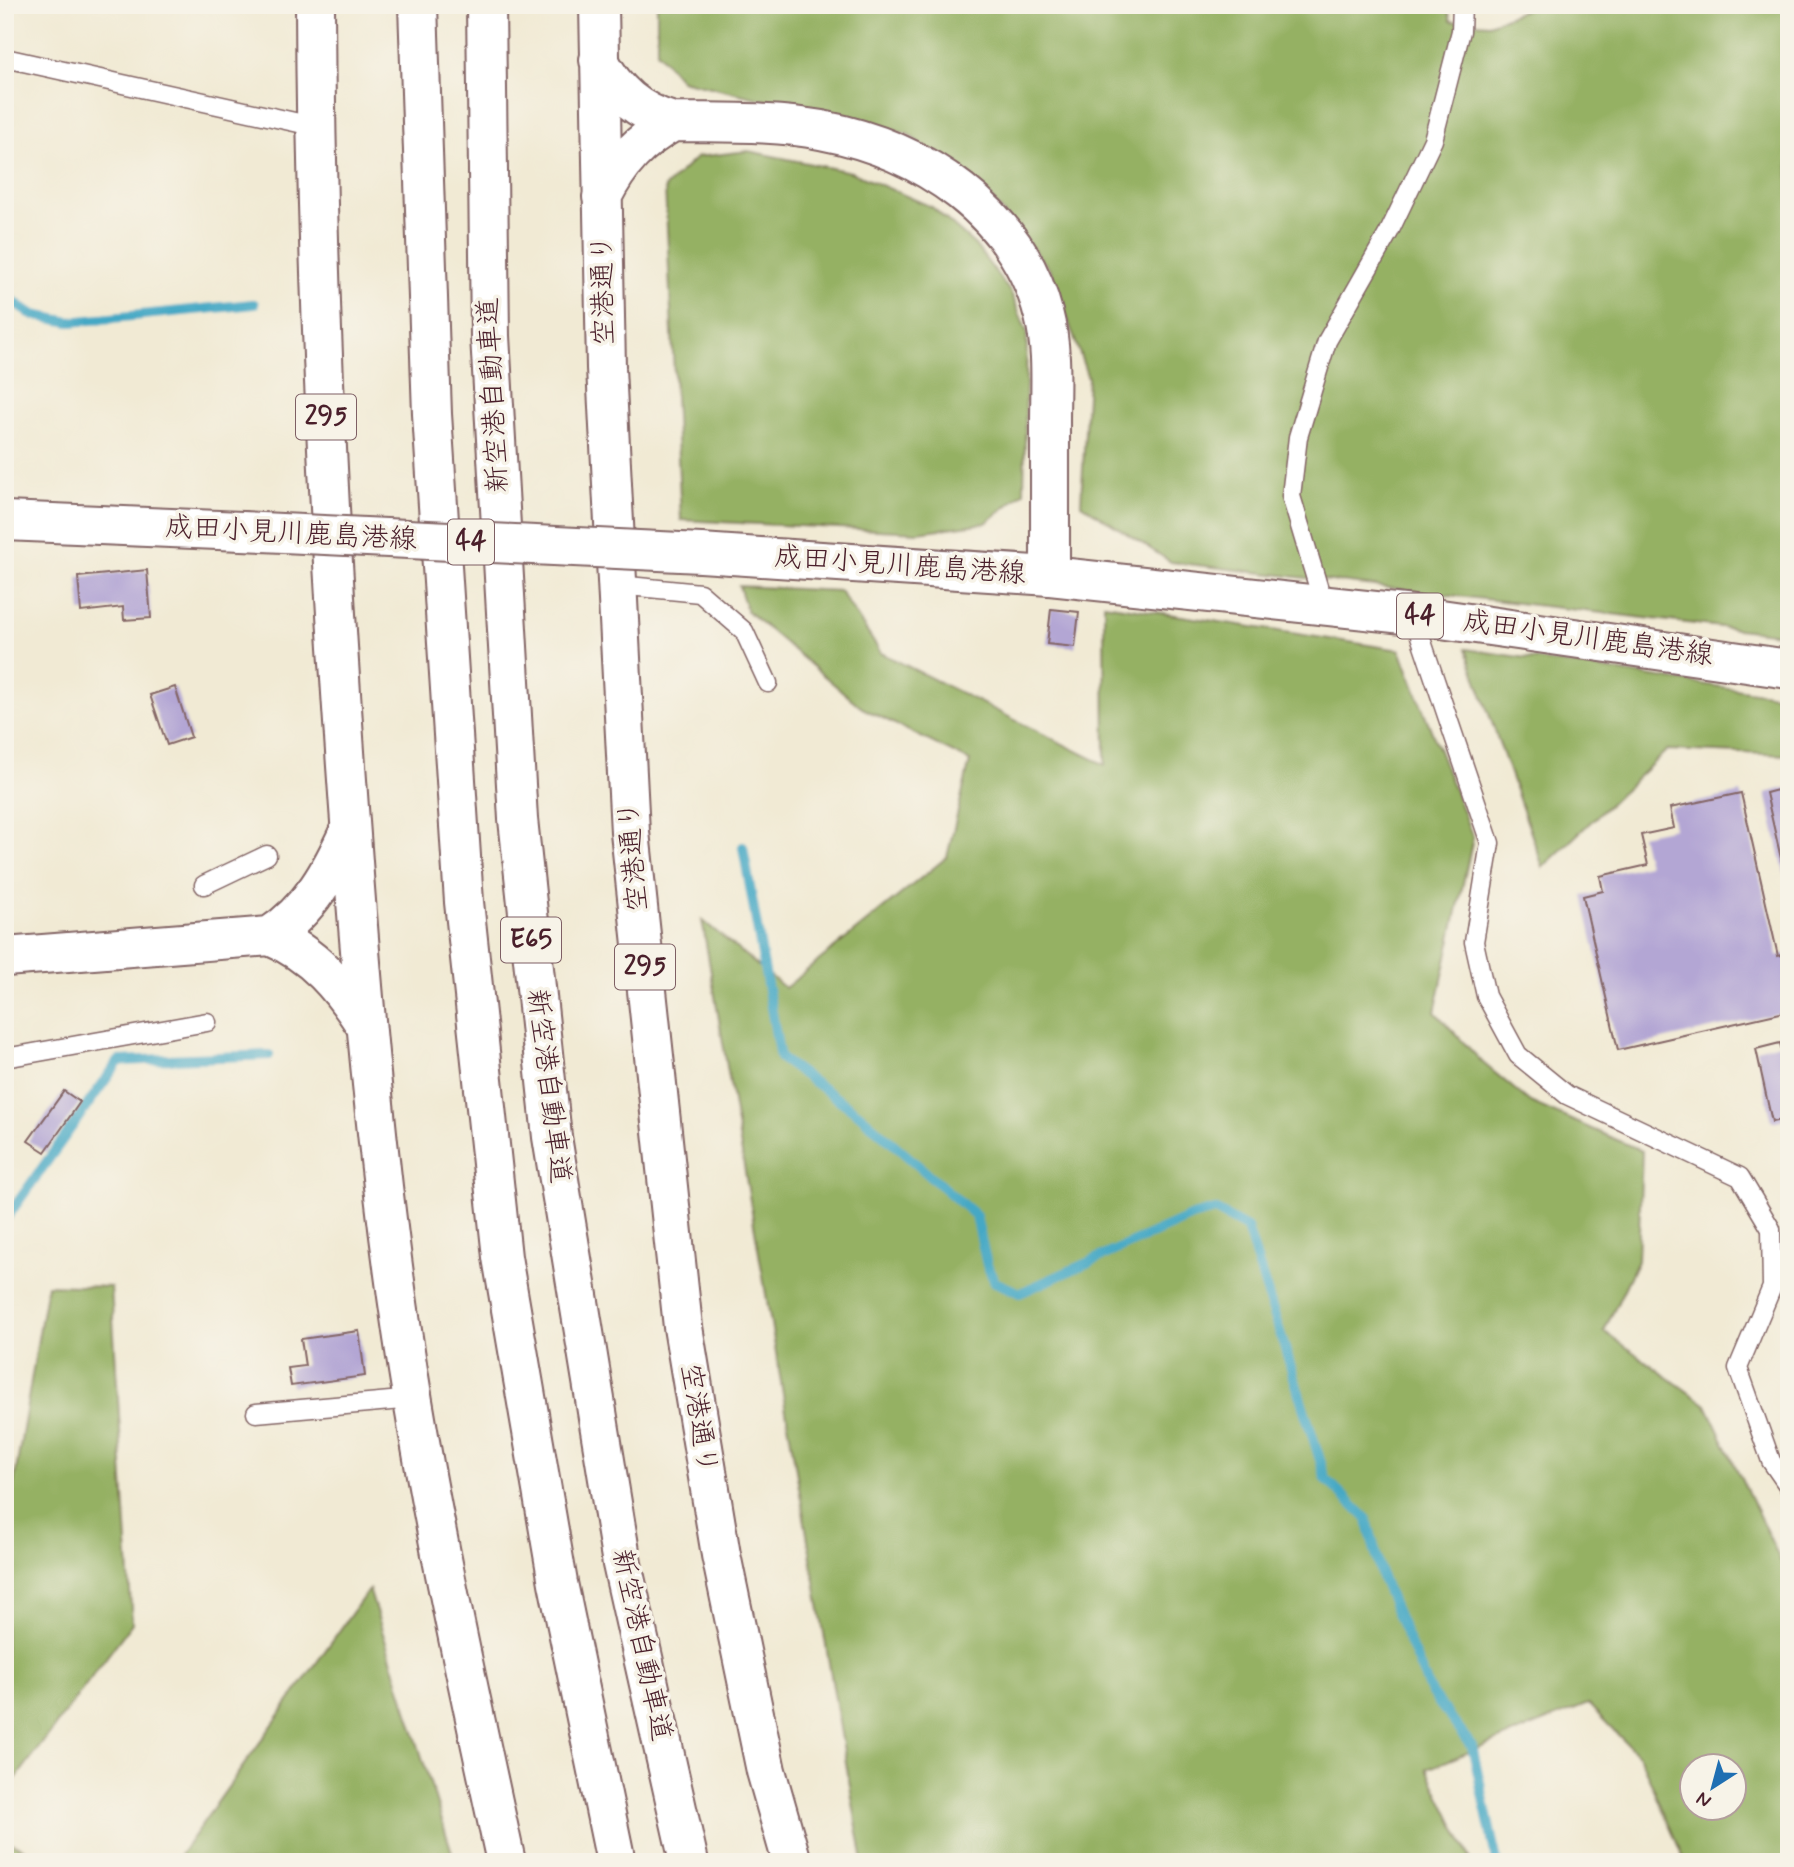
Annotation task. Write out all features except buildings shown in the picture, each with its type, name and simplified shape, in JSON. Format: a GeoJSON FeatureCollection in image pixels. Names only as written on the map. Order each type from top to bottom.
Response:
{"type":"FeatureCollection","features":[{"type":"Feature","properties":{"kind":"main road","name":"295"},"geometry":{"type":"LineString","coordinates":[[315,5],[334,590],[366,1026],[413,1399],[458,1639],[506,1862]]}},
{"type":"Feature","properties":{"kind":"main road","name":"E65"},"geometry":{"type":"LineString","coordinates":[[418,5],[432,414],[464,902],[502,1257],[558,1583],[616,1862]]}},
{"type":"Feature","properties":{"kind":"main road","name":"新空港自動車道"},"geometry":{"type":"LineString","coordinates":[[486,5],[490,336],[518,820],[548,1096],[622,1564],[689,1862]]}},
{"type":"Feature","properties":{"kind":"main road","name":"空港通り"},"geometry":{"type":"LineString","coordinates":[[598,5],[606,368],[631,832],[683,1327],[721,1555],[766,1771],[792,1862]]}},
{"type":"Feature","properties":{"kind":"main road"},"geometry":{"type":"LineString","coordinates":[[599,60],[610,82],[650,115],[673,122],[820,130],[872,142],[920,164],[965,192],[1003,230],[1030,273],[1045,318],[1050,362],[1050,576]]}},
{"type":"Feature","properties":{"kind":"main road"},"geometry":{"type":"LineString","coordinates":[[602,197],[615,171],[642,140],[673,122]]}},
{"type":"Feature","properties":{"kind":"main road","name":"成田小見川鹿島港線"},"geometry":{"type":"LineString","coordinates":[[5,521],[701,553],[1050,576],[1413,615],[1789,669]]}},
{"type":"Feature","properties":{"kind":"main road"},"geometry":{"type":"LineString","coordinates":[[270,936],[285,926],[311,899],[350,829]]}},
{"type":"Feature","properties":{"kind":"main road"},"geometry":{"type":"LineString","coordinates":[[5,957],[270,936],[294,947],[331,977],[366,1026]]}},
{"type":"Feature","properties":{"kind":"lane"},"geometry":{"type":"LineString","coordinates":[[1325,607],[1291,496],[1298,437],[1327,341],[1390,232],[1433,140],[1461,31],[1462,5]]}},
{"type":"Feature","properties":{"kind":"lane"},"geometry":{"type":"LineString","coordinates":[[5,58],[317,127]]}},
{"type":"Feature","properties":{"kind":"lane"},"geometry":{"type":"LineString","coordinates":[[618,585],[700,593],[744,631],[768,683]]}},
{"type":"Feature","properties":{"kind":"lane"},"geometry":{"type":"LineString","coordinates":[[1413,615],[1490,844],[1474,942],[1486,996],[1518,1055],[1567,1095],[1740,1177],[1771,1229],[1772,1287],[1738,1368],[1771,1461],[1789,1487]]}},
{"type":"Feature","properties":{"kind":"lane"},"geometry":{"type":"LineString","coordinates":[[204,885],[267,855]]}},
{"type":"Feature","properties":{"kind":"lane"},"geometry":{"type":"LineString","coordinates":[[5,1058],[207,1023]]}},
{"type":"Feature","properties":{"kind":"lane"},"geometry":{"type":"LineString","coordinates":[[256,1413],[413,1399]]}},
{"type":"Feature","properties":{"kind":"green space"},"geometry":{"type":"Polygon","coordinates":[[[657,5],[1447,5],[1451,21],[1489,24],[1537,5],[1789,5],[1789,635],[1171,562],[1081,504],[1088,378],[1051,271],[993,200],[908,134],[681,80],[657,52],[657,5]]]}},
{"type":"Feature","properties":{"kind":"green space"},"geometry":{"type":"Polygon","coordinates":[[[748,151],[851,172],[932,207],[975,245],[1011,293],[1027,332],[1024,492],[986,523],[918,532],[681,520],[665,187],[697,157],[748,151]]]}},
{"type":"Feature","properties":{"kind":"green space"},"geometry":{"type":"Polygon","coordinates":[[[739,586],[840,591],[881,653],[1105,765],[1104,604],[1400,650],[1473,838],[1435,1012],[1483,1063],[1530,1102],[1642,1151],[1638,1260],[1604,1331],[1706,1405],[1789,1578],[1789,1862],[1685,1862],[1640,1757],[1588,1704],[1427,1769],[1472,1862],[863,1862],[702,920],[785,988],[947,857],[970,761],[862,708],[747,611],[739,586]]]}},
{"type":"Feature","properties":{"kind":"green space"},"geometry":{"type":"Polygon","coordinates":[[[1466,649],[1789,697],[1789,755],[1667,750],[1543,867],[1466,649]]]}},
{"type":"Feature","properties":{"kind":"green space"},"geometry":{"type":"Polygon","coordinates":[[[47,1285],[111,1287],[132,1623],[5,1793],[5,1537],[47,1285]]]}},
{"type":"Feature","properties":{"kind":"green space"},"geometry":{"type":"Polygon","coordinates":[[[369,1589],[455,1862],[175,1862],[369,1589]]]}},
{"type":"Feature","properties":{"kind":"green space"},"geometry":{"type":"Polygon","coordinates":[[[5,1840],[51,1862],[5,1862],[5,1840]]]}},
{"type":"Feature","properties":{"kind":"waterway"},"geometry":{"type":"LineString","coordinates":[[5,296],[33,315],[70,322],[254,304]]}},
{"type":"Feature","properties":{"kind":"waterway"},"geometry":{"type":"LineString","coordinates":[[743,847],[780,1058],[859,1114],[976,1216],[987,1265],[995,1282],[1020,1293],[1192,1216],[1215,1210],[1247,1228],[1326,1479],[1367,1519],[1382,1578],[1431,1693],[1472,1746],[1497,1862]]}},
{"type":"Feature","properties":{"kind":"waterway"},"geometry":{"type":"LineString","coordinates":[[5,1220],[119,1061],[269,1055]]}}]}
